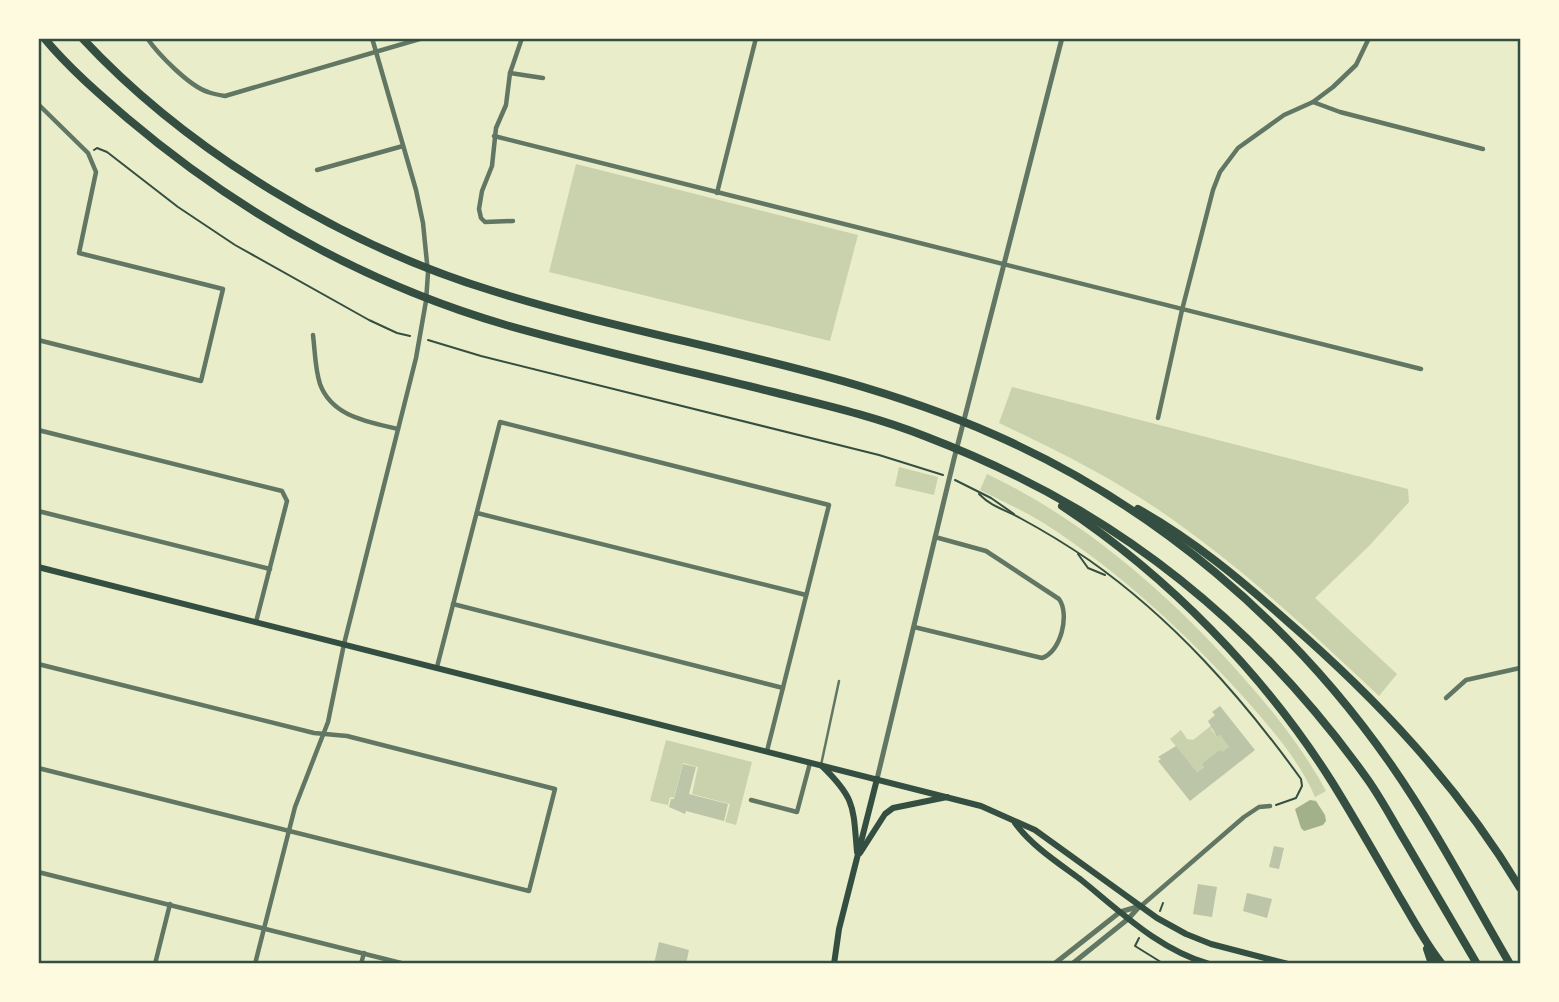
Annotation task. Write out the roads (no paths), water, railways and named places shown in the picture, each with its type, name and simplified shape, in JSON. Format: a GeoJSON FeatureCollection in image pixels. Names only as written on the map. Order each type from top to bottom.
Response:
{"type":"FeatureCollection","features":[{"type":"Feature","properties":{"kind":"highway"},"geometry":{"type":"LineString","coordinates":[[44,38],[93,89],[179,161],[292,234],[400,288],[449,307],[534,332],[860,415],[925,436],[1016,475],[1077,509],[1164,566],[1208,602],[1303,696],[1371,785],[1477,963]]}},
{"type":"Feature","properties":{"kind":"highway"},"geometry":{"type":"LineString","coordinates":[[82,38],[133,89],[256,181],[314,215],[402,258],[530,302],[843,382],[932,409],[996,435],[1080,478],[1181,535],[1241,580],[1316,646],[1387,715],[1434,766],[1483,830],[1521,887]]}},
{"type":"Feature","properties":{"kind":"highway"},"geometry":{"type":"LineString","coordinates":[[1016,475],[1074,514],[1147,570],[1238,660],[1285,716],[1322,767],[1420,933],[1442,964]]}},
{"type":"Feature","properties":{"kind":"highway"},"geometry":{"type":"LineString","coordinates":[[1080,478],[1175,540],[1270,621],[1317,670],[1364,727],[1412,796],[1510,964]]}},
{"type":"Feature","properties":{"kind":"highway"},"geometry":{"type":"LineString","coordinates":[[1420,933],[1432,964]]}},
{"type":"Feature","properties":{"kind":"main road"},"geometry":{"type":"LineString","coordinates":[[38,567],[981,806],[1035,830],[1155,917],[1194,938],[1288,964]]}},
{"type":"Feature","properties":{"kind":"main road"},"geometry":{"type":"LineString","coordinates":[[821,765],[848,795],[854,811],[857,858]]}},
{"type":"Feature","properties":{"kind":"main road"},"geometry":{"type":"LineString","coordinates":[[834,964],[839,929],[877,779]]}},
{"type":"Feature","properties":{"kind":"main road"},"geometry":{"type":"LineString","coordinates":[[857,858],[885,814],[893,808],[950,797]]}},
{"type":"Feature","properties":{"kind":"main road"},"geometry":{"type":"LineString","coordinates":[[1015,822],[1032,842],[1144,932],[1174,950],[1209,964]]}},
{"type":"Feature","properties":{"kind":"street"},"geometry":{"type":"LineString","coordinates":[[147,38],[154,48],[194,85],[207,92],[225,96],[424,38]]}},
{"type":"Feature","properties":{"kind":"street"},"geometry":{"type":"LineString","coordinates":[[255,964],[295,807],[328,722],[344,644],[420,338],[426,301],[428,273],[423,223],[372,38]]}},
{"type":"Feature","properties":{"kind":"street"},"geometry":{"type":"LineString","coordinates":[[513,221],[485,222],[481,218],[479,205],[492,166],[494,136],[506,105],[510,73],[522,38]]}},
{"type":"Feature","properties":{"kind":"street"},"geometry":{"type":"LineString","coordinates":[[717,194],[756,38]]}},
{"type":"Feature","properties":{"kind":"street"},"geometry":{"type":"LineString","coordinates":[[877,779],[1062,38]]}},
{"type":"Feature","properties":{"kind":"street"},"geometry":{"type":"LineString","coordinates":[[1158,418],[1182,310],[1220,172],[1238,148],[1284,115],[1313,102],[1356,65],[1369,38]]}},
{"type":"Feature","properties":{"kind":"street"},"geometry":{"type":"LineString","coordinates":[[510,73],[543,78]]}},
{"type":"Feature","properties":{"kind":"street"},"geometry":{"type":"LineString","coordinates":[[1313,102],[1340,113],[1483,149]]}},
{"type":"Feature","properties":{"kind":"street"},"geometry":{"type":"LineString","coordinates":[[38,104],[88,153],[96,172],[79,253],[223,289],[201,381],[38,340]]}},
{"type":"Feature","properties":{"kind":"street"},"geometry":{"type":"LineString","coordinates":[[494,136],[1421,369]]}},
{"type":"Feature","properties":{"kind":"street"},"geometry":{"type":"LineString","coordinates":[[317,170],[403,146]]}},
{"type":"Feature","properties":{"kind":"street"},"geometry":{"type":"LineString","coordinates":[[313,335],[320,383],[333,404],[354,418],[398,429]]}},
{"type":"Feature","properties":{"kind":"street"},"geometry":{"type":"LineString","coordinates":[[437,667],[500,422],[829,505],[767,751]]}},
{"type":"Feature","properties":{"kind":"street"},"geometry":{"type":"LineString","coordinates":[[38,430],[282,491],[287,501],[256,622]]}},
{"type":"Feature","properties":{"kind":"street"},"geometry":{"type":"LineString","coordinates":[[38,511],[270,569]]}},
{"type":"Feature","properties":{"kind":"street"},"geometry":{"type":"LineString","coordinates":[[477,513],[806,596]]}},
{"type":"Feature","properties":{"kind":"street"},"geometry":{"type":"LineString","coordinates":[[914,627],[1042,658],[1055,650],[1064,615],[1059,599],[990,554],[976,547],[936,537]]}},
{"type":"Feature","properties":{"kind":"street"},"geometry":{"type":"LineString","coordinates":[[453,604],[783,688]]}},
{"type":"Feature","properties":{"kind":"street"},"geometry":{"type":"LineString","coordinates":[[38,664],[314,733],[347,736],[555,789],[529,891],[38,768]]}},
{"type":"Feature","properties":{"kind":"street"},"geometry":{"type":"LineString","coordinates":[[1446,698],[1460,684],[1473,678],[1521,668]]}},
{"type":"Feature","properties":{"kind":"street"},"geometry":{"type":"LineString","coordinates":[[751,800],[797,812],[810,762]]}},
{"type":"Feature","properties":{"kind":"street"},"geometry":{"type":"LineString","coordinates":[[1072,964],[1128,919],[1244,817],[1259,807],[1270,806]]}},
{"type":"Feature","properties":{"kind":"street"},"geometry":{"type":"LineString","coordinates":[[38,872],[405,964]]}},
{"type":"Feature","properties":{"kind":"street"},"geometry":{"type":"LineString","coordinates":[[155,964],[170,904]]}},
{"type":"Feature","properties":{"kind":"street"},"geometry":{"type":"LineString","coordinates":[[1054,964],[1120,912],[1140,906]]}},
{"type":"Feature","properties":{"kind":"street"},"geometry":{"type":"LineString","coordinates":[[362,964],[364,953]]}},
{"type":"Feature","properties":{"kind":"lane"},"geometry":{"type":"LineString","coordinates":[[821,765],[839,681]]}}]}
